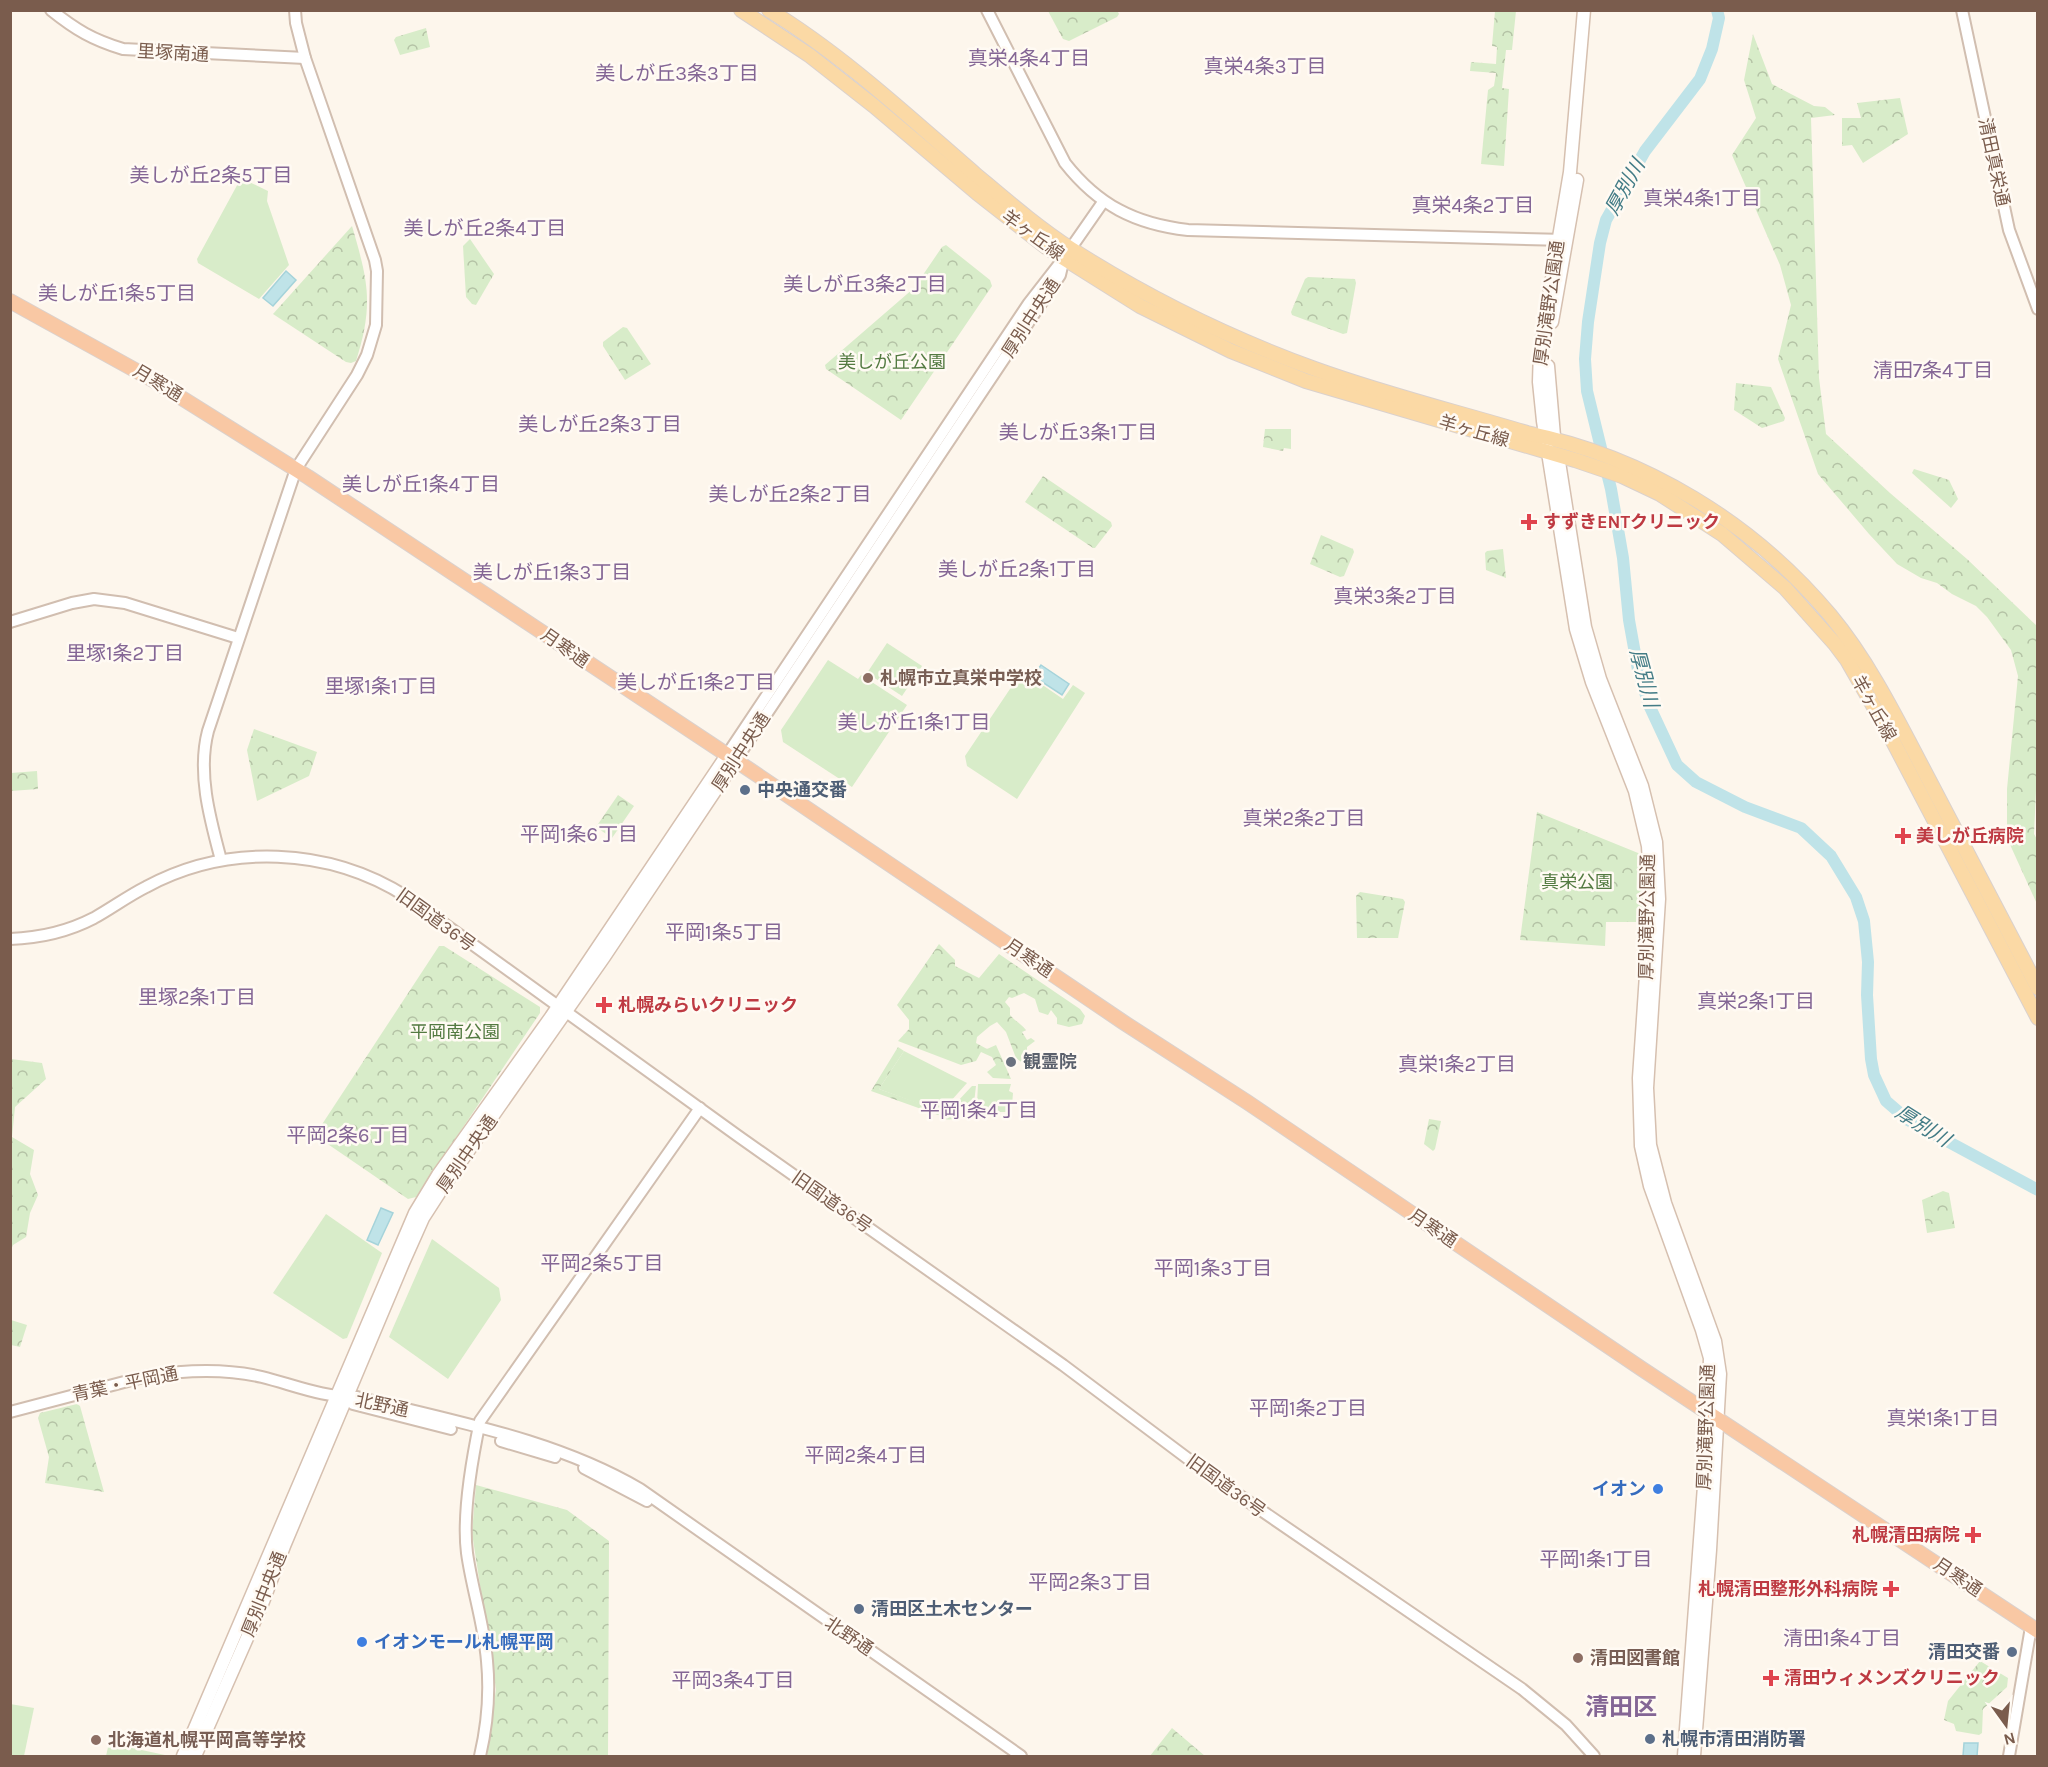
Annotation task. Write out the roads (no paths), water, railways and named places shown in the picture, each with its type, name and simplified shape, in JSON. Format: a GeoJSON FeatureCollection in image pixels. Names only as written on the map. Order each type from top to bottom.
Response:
{"type":"FeatureCollection","features":[{"type":"Feature","properties":{"kind":"highway","name":"月寒通"},"geometry":{"type":"LineString","coordinates":[[10,301],[153,380],[296,469],[2034,1629]]}},
{"type":"Feature","properties":{"kind":"main road","name":"羊ヶ丘線"},"geometry":{"type":"LineString","coordinates":[[741,10],[809,55],[874,106],[1000,212],[1067,254],[1140,306],[1271,368],[1332,389],[1622,476],[1660,494],[1722,534],[1785,588],[1835,644],[1886,728],[2037,1018]]}},
{"type":"Feature","properties":{"kind":"main road","name":"羊ヶ丘線"},"geometry":{"type":"LineString","coordinates":[[769,10],[823,47],[883,95],[1067,254],[1177,310],[1271,352],[1353,381],[1550,438],[1619,462],[1684,492],[1754,539],[1793,574],[1831,616],[1871,675],[2037,988]]}},
{"type":"Feature","properties":{"kind":"main road","name":"厚別滝野公園通"},"geometry":{"type":"LineString","coordinates":[[1562,240],[1584,10]]}},
{"type":"Feature","properties":{"kind":"main road","name":"厚別滝野公園通"},"geometry":{"type":"LineString","coordinates":[[1592,10],[1578,172],[1540,350],[1539,382],[1553,454],[1568,587],[1576,629],[1595,692],[1635,791],[1648,846],[1651,901],[1639,1078],[1640,1139],[1653,1196],[1706,1342],[1710,1372],[1713,1416],[1694,1756]]}},
{"type":"Feature","properties":{"kind":"main road","name":"厚別中央通"},"geometry":{"type":"LineString","coordinates":[[183,1756],[341,1397],[423,1218],[731,758]]}},
{"type":"Feature","properties":{"kind":"main road","name":"厚別中央通"},"geometry":{"type":"LineString","coordinates":[[195,1756],[262,1604],[341,1397]]}},
{"type":"Feature","properties":{"kind":"main road","name":"厚別滝野公園通"},"geometry":{"type":"LineString","coordinates":[[1684,1756],[1705,1540]]}},
{"type":"Feature","properties":{"kind":"street","name":"里塚南通"},"geometry":{"type":"LineString","coordinates":[[51,10],[73,27],[97,41],[123,49],[305,58]]}},
{"type":"Feature","properties":{"kind":"street"},"geometry":{"type":"LineString","coordinates":[[221,860],[206,791],[204,748],[238,638],[296,469],[357,375],[367,355],[376,325],[375,260],[305,58],[295,10]]}},
{"type":"Feature","properties":{"kind":"street"},"geometry":{"type":"LineString","coordinates":[[987,10],[1065,163],[1079,181],[1103,202],[1142,221],[1188,230],[1562,240]]}},
{"type":"Feature","properties":{"kind":"street","name":"清田真栄通"},"geometry":{"type":"LineString","coordinates":[[1962,10],[2009,230],[2037,309]]}},
{"type":"Feature","properties":{"kind":"street","name":"厚別中央通"},"geometry":{"type":"LineString","coordinates":[[731,758],[1054,284],[1067,254],[1103,202]]}},
{"type":"Feature","properties":{"kind":"street"},"geometry":{"type":"LineString","coordinates":[[10,622],[72,603],[94,599],[124,603],[238,638]]}},
{"type":"Feature","properties":{"kind":"street","name":"旧国道36号"},"geometry":{"type":"LineString","coordinates":[[10,939],[39,936],[77,925],[166,877],[221,860],[270,856],[305,859],[364,874],[407,897],[562,1010],[1054,1359],[1220,1482],[1522,1689],[1566,1725],[1594,1756]]}},
{"type":"Feature","properties":{"kind":"street"},"geometry":{"type":"LineString","coordinates":[[480,1756],[486,1726],[487,1661],[467,1554],[466,1535],[472,1463],[480,1421],[700,1108]]}},
{"type":"Feature","properties":{"kind":"street","name":"青葉・平岡通"},"geometry":{"type":"LineString","coordinates":[[10,1412],[135,1379],[188,1371],[243,1373],[341,1397]]}},
{"type":"Feature","properties":{"kind":"street","name":"北野通"},"geometry":{"type":"LineString","coordinates":[[341,1397],[354,1404],[536,1443],[583,1460],[640,1489],[1021,1756]]}},
{"type":"Feature","properties":{"kind":"street"},"geometry":{"type":"LineString","coordinates":[[2009,1756],[2034,1629]]}},
{"type":"Feature","properties":{"kind":"water"},"geometry":{"type":"Polygon","coordinates":[[[286,271],[296,280],[273,306],[263,298],[286,271]]]}},
{"type":"Feature","properties":{"kind":"water"},"geometry":{"type":"Polygon","coordinates":[[[1041,665],[1069,684],[1062,695],[1033,676],[1041,665]]]}},
{"type":"Feature","properties":{"kind":"water"},"geometry":{"type":"Polygon","coordinates":[[[381,1208],[393,1213],[378,1245],[367,1240],[381,1208]]]}},
{"type":"Feature","properties":{"kind":"water"},"geometry":{"type":"Polygon","coordinates":[[[1964,1743],[1978,1743],[1977,1756],[1963,1756],[1964,1743]]]}},
{"type":"Feature","properties":{"kind":"waterway","name":"厚別川"},"geometry":{"type":"LineString","coordinates":[[1717,10],[1719,18],[1712,49],[1700,79],[1645,151],[1606,220],[1600,243],[1588,322],[1585,359],[1587,391],[1611,489],[1638,670],[1649,705],[1677,765],[1696,782],[1745,807],[1801,828],[1831,856],[1856,897],[1864,921],[1868,962],[1867,995],[1871,1059],[1874,1075],[1886,1101],[1908,1120],[2038,1190]]}},
{"type":"Feature","properties":{"kind":"place","name":"すずきENTクリニック"},"geometry":{"type":"Point","coordinates":[1529,522]}},
{"type":"Feature","properties":{"kind":"place","name":"札幌市立真栄中学校"},"geometry":{"type":"Point","coordinates":[868,678]}},
{"type":"Feature","properties":{"kind":"place","name":"中央通交番"},"geometry":{"type":"Point","coordinates":[745,790]}},
{"type":"Feature","properties":{"kind":"place","name":"美しが丘病院"},"geometry":{"type":"Point","coordinates":[1903,836]}},
{"type":"Feature","properties":{"kind":"place","name":"札幌みらいクリニック"},"geometry":{"type":"Point","coordinates":[604,1005]}},
{"type":"Feature","properties":{"kind":"place","name":"観霊院"},"geometry":{"type":"Point","coordinates":[1011,1062]}},
{"type":"Feature","properties":{"kind":"place","name":"イオン"},"geometry":{"type":"Point","coordinates":[1658,1489]}},
{"type":"Feature","properties":{"kind":"place","name":"札幌清田病院"},"geometry":{"type":"Point","coordinates":[1973,1535]}},
{"type":"Feature","properties":{"kind":"place","name":"札幌清田整形外科病院"},"geometry":{"type":"Point","coordinates":[1891,1589]}},
{"type":"Feature","properties":{"kind":"place","name":"清田区土木センター"},"geometry":{"type":"Point","coordinates":[859,1609]}},
{"type":"Feature","properties":{"kind":"place","name":"イオンモール札幌平岡"},"geometry":{"type":"Point","coordinates":[362,1642]}},
{"type":"Feature","properties":{"kind":"place","name":"清田交番"},"geometry":{"type":"Point","coordinates":[2012,1652]}},
{"type":"Feature","properties":{"kind":"place","name":"清田図書館"},"geometry":{"type":"Point","coordinates":[1578,1658]}},
{"type":"Feature","properties":{"kind":"place","name":"清田ウィメンズクリニック"},"geometry":{"type":"Point","coordinates":[1771,1678]}},
{"type":"Feature","properties":{"kind":"place","name":"札幌市清田消防署"},"geometry":{"type":"Point","coordinates":[1650,1739]}},
{"type":"Feature","properties":{"kind":"place","name":"北海道札幌平岡高等学校"},"geometry":{"type":"Point","coordinates":[96,1740]}},
{"type":"Feature","properties":{"kind":"district","name":"真栄4条4丁目"},"geometry":{"type":"Point","coordinates":[1029,58]}},
{"type":"Feature","properties":{"kind":"district","name":"真栄4条3丁目"},"geometry":{"type":"Point","coordinates":[1265,66]}},
{"type":"Feature","properties":{"kind":"district","name":"美しが丘3条3丁目"},"geometry":{"type":"Point","coordinates":[677,73]}},
{"type":"Feature","properties":{"kind":"district","name":"美しが丘2条5丁目"},"geometry":{"type":"Point","coordinates":[211,175]}},
{"type":"Feature","properties":{"kind":"district","name":"真栄4条1丁目"},"geometry":{"type":"Point","coordinates":[1702,198]}},
{"type":"Feature","properties":{"kind":"district","name":"真栄4条2丁目"},"geometry":{"type":"Point","coordinates":[1473,205]}},
{"type":"Feature","properties":{"kind":"district","name":"美しが丘2条4丁目"},"geometry":{"type":"Point","coordinates":[485,228]}},
{"type":"Feature","properties":{"kind":"district","name":"美しが丘3条2丁目"},"geometry":{"type":"Point","coordinates":[865,284]}},
{"type":"Feature","properties":{"kind":"district","name":"美しが丘1条5丁目"},"geometry":{"type":"Point","coordinates":[117,293]}},
{"type":"Feature","properties":{"kind":"district","name":"清田7条4丁目"},"geometry":{"type":"Point","coordinates":[1933,370]}},
{"type":"Feature","properties":{"kind":"district","name":"美しが丘2条3丁目"},"geometry":{"type":"Point","coordinates":[600,424]}},
{"type":"Feature","properties":{"kind":"district","name":"美しが丘3条1丁目"},"geometry":{"type":"Point","coordinates":[1078,432]}},
{"type":"Feature","properties":{"kind":"district","name":"美しが丘1条4丁目"},"geometry":{"type":"Point","coordinates":[421,484]}},
{"type":"Feature","properties":{"kind":"district","name":"美しが丘2条2丁目"},"geometry":{"type":"Point","coordinates":[790,494]}},
{"type":"Feature","properties":{"kind":"district","name":"美しが丘2条1丁目"},"geometry":{"type":"Point","coordinates":[1017,569]}},
{"type":"Feature","properties":{"kind":"district","name":"美しが丘1条3丁目"},"geometry":{"type":"Point","coordinates":[552,572]}},
{"type":"Feature","properties":{"kind":"district","name":"真栄3条2丁目"},"geometry":{"type":"Point","coordinates":[1395,596]}},
{"type":"Feature","properties":{"kind":"district","name":"里塚1条2丁目"},"geometry":{"type":"Point","coordinates":[125,653]}},
{"type":"Feature","properties":{"kind":"district","name":"美しが丘1条2丁目"},"geometry":{"type":"Point","coordinates":[696,682]}},
{"type":"Feature","properties":{"kind":"district","name":"里塚1条1丁目"},"geometry":{"type":"Point","coordinates":[381,686]}},
{"type":"Feature","properties":{"kind":"district","name":"美しが丘1条1丁目"},"geometry":{"type":"Point","coordinates":[914,722]}},
{"type":"Feature","properties":{"kind":"district","name":"真栄2条2丁目"},"geometry":{"type":"Point","coordinates":[1304,818]}},
{"type":"Feature","properties":{"kind":"district","name":"平岡1条6丁目"},"geometry":{"type":"Point","coordinates":[579,834]}},
{"type":"Feature","properties":{"kind":"district","name":"平岡1条5丁目"},"geometry":{"type":"Point","coordinates":[724,932]}},
{"type":"Feature","properties":{"kind":"district","name":"里塚2条1丁目"},"geometry":{"type":"Point","coordinates":[197,997]}},
{"type":"Feature","properties":{"kind":"district","name":"真栄2条1丁目"},"geometry":{"type":"Point","coordinates":[1756,1001]}},
{"type":"Feature","properties":{"kind":"district","name":"真栄1条2丁目"},"geometry":{"type":"Point","coordinates":[1457,1064]}},
{"type":"Feature","properties":{"kind":"district","name":"平岡1条4丁目"},"geometry":{"type":"Point","coordinates":[979,1110]}},
{"type":"Feature","properties":{"kind":"district","name":"平岡2条6丁目"},"geometry":{"type":"Point","coordinates":[348,1135]}},
{"type":"Feature","properties":{"kind":"district","name":"平岡2条5丁目"},"geometry":{"type":"Point","coordinates":[602,1263]}},
{"type":"Feature","properties":{"kind":"district","name":"平岡1条3丁目"},"geometry":{"type":"Point","coordinates":[1213,1268]}},
{"type":"Feature","properties":{"kind":"district","name":"平岡1条2丁目"},"geometry":{"type":"Point","coordinates":[1308,1408]}},
{"type":"Feature","properties":{"kind":"district","name":"真栄1条1丁目"},"geometry":{"type":"Point","coordinates":[1943,1418]}},
{"type":"Feature","properties":{"kind":"district","name":"平岡2条4丁目"},"geometry":{"type":"Point","coordinates":[866,1455]}},
{"type":"Feature","properties":{"kind":"district","name":"平岡1条1丁目"},"geometry":{"type":"Point","coordinates":[1596,1559]}},
{"type":"Feature","properties":{"kind":"district","name":"平岡2条3丁目"},"geometry":{"type":"Point","coordinates":[1090,1582]}},
{"type":"Feature","properties":{"kind":"district","name":"清田1条4丁目"},"geometry":{"type":"Point","coordinates":[1842,1638]}},
{"type":"Feature","properties":{"kind":"district","name":"平岡3条4丁目"},"geometry":{"type":"Point","coordinates":[733,1680]}},
{"type":"Feature","properties":{"kind":"district","name":"清田区"},"geometry":{"type":"Point","coordinates":[1621,1707]}},
{"type":"Feature","properties":{"kind":"park label","name":"美しが丘公園"},"geometry":{"type":"Point","coordinates":[892,362]}},
{"type":"Feature","properties":{"kind":"park label","name":"真栄公園"},"geometry":{"type":"Point","coordinates":[1577,882]}},
{"type":"Feature","properties":{"kind":"park label","name":"平岡南公園"},"geometry":{"type":"Point","coordinates":[455,1032]}}]}
